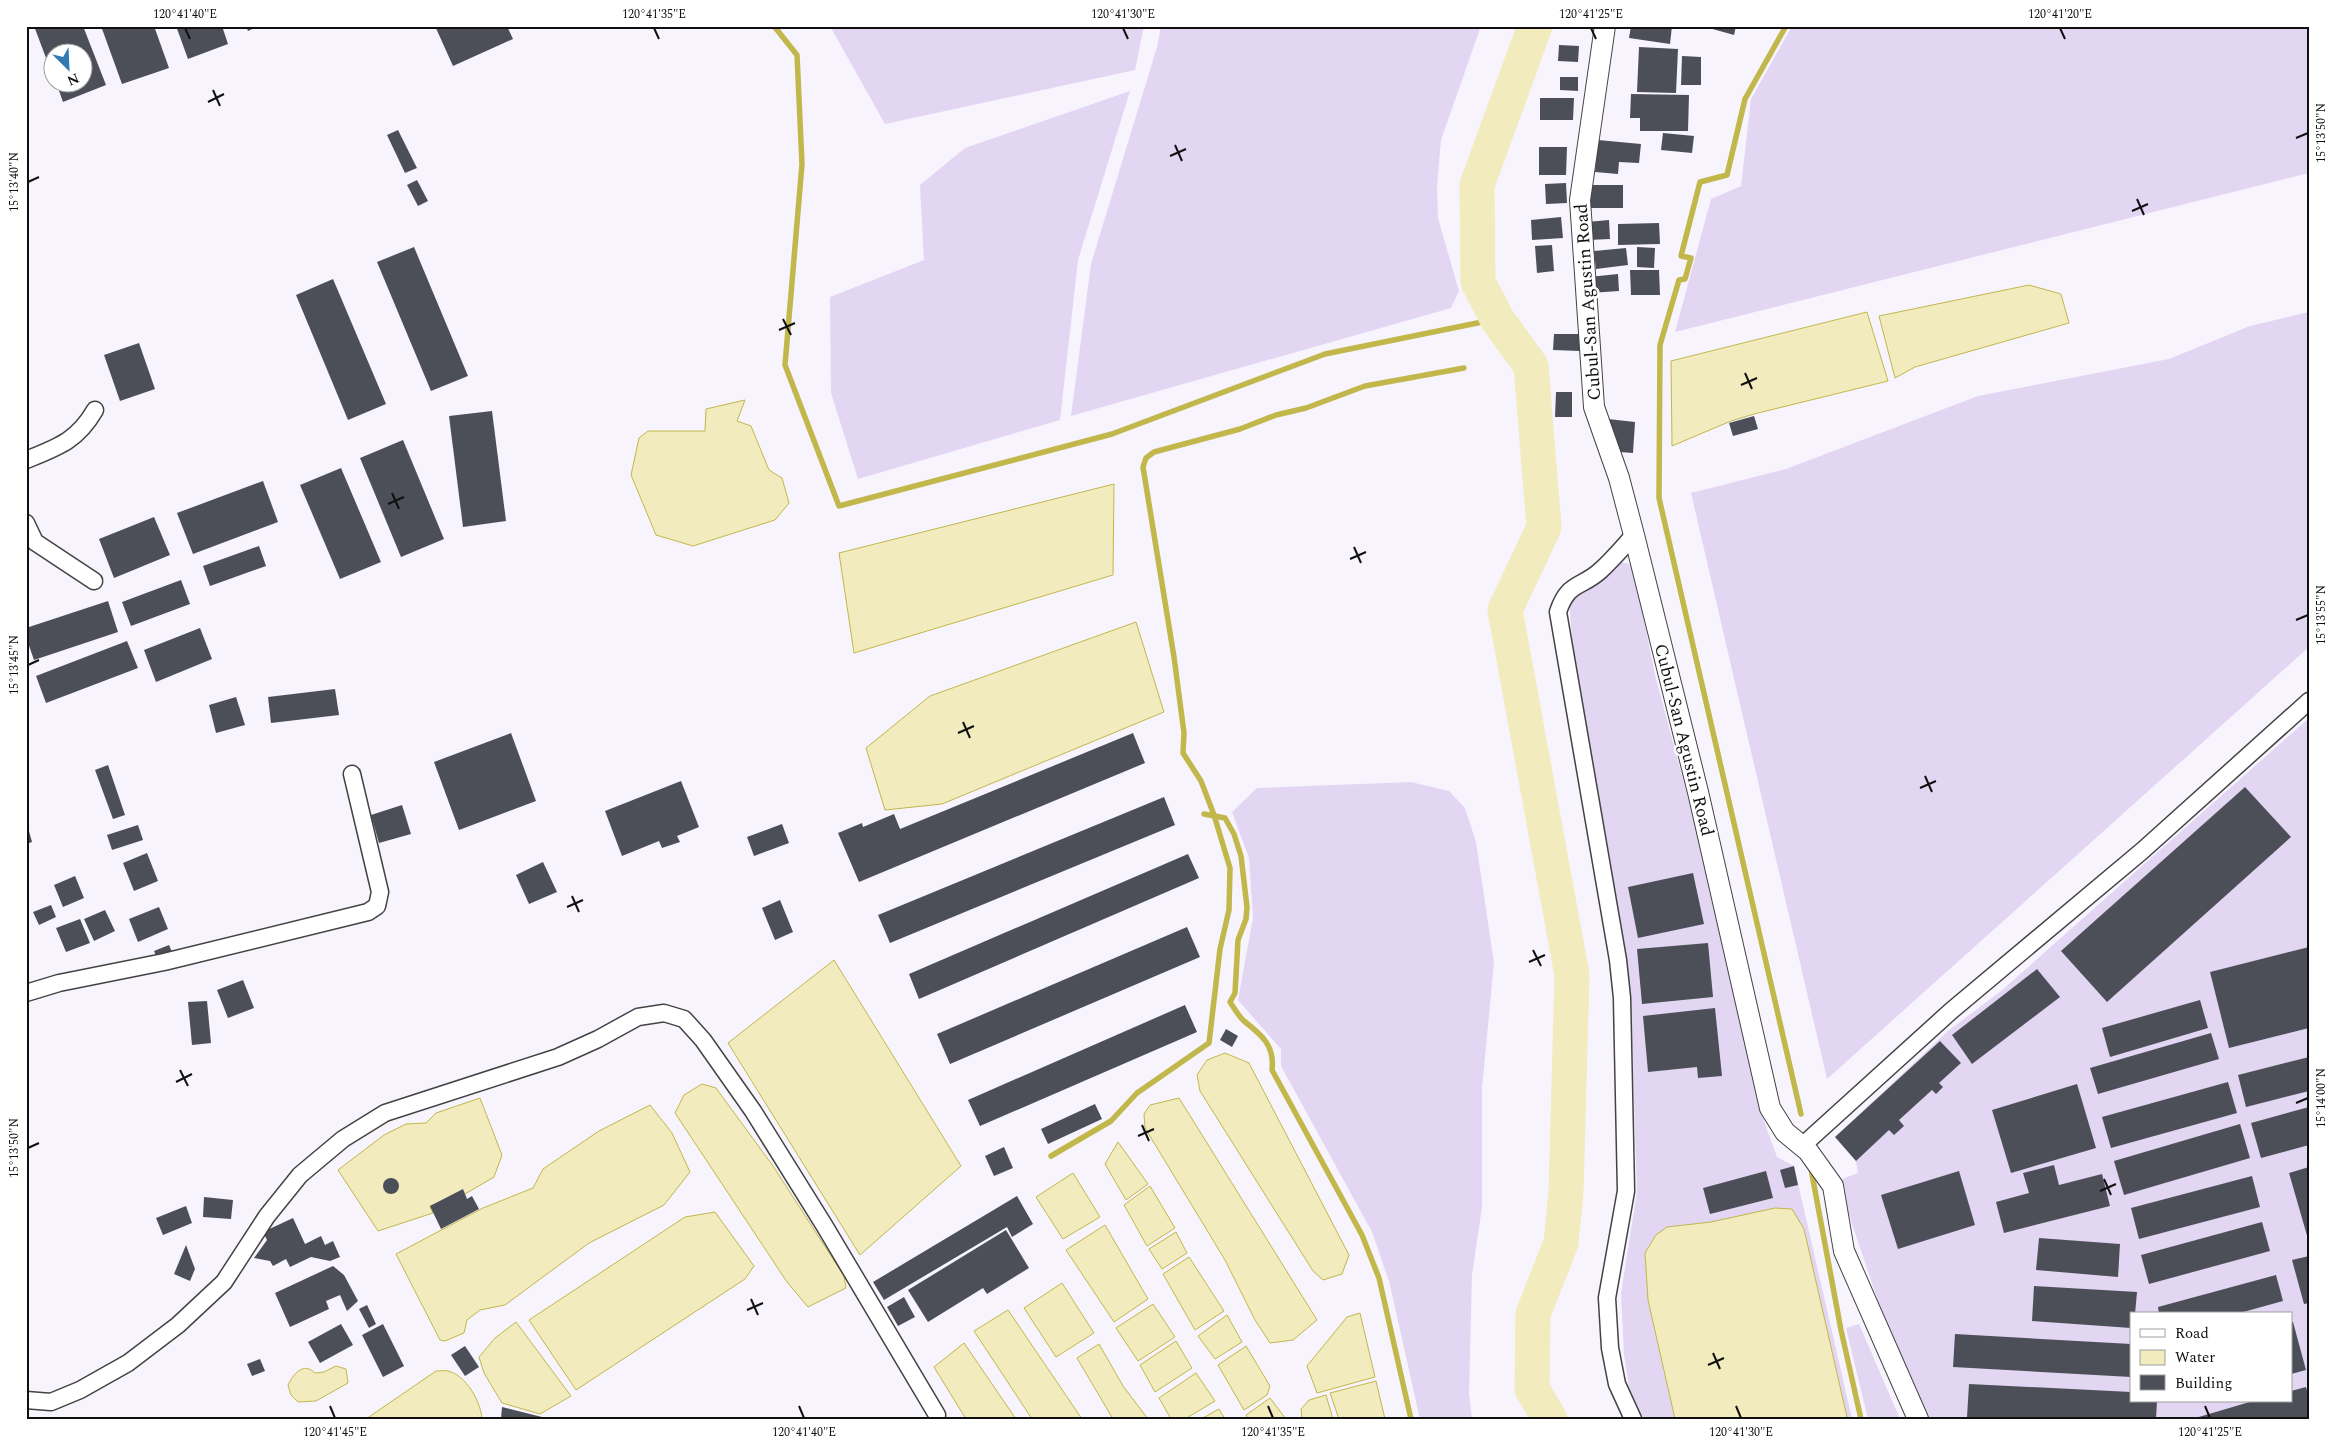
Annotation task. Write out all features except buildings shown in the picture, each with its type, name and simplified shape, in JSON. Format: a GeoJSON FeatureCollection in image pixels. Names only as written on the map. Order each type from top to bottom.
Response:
{"type":"FeatureCollection","features":[{"type":"Feature","properties":{"kind":"street","name":"Cubul-San Agustin Road"},"geometry":{"type":"LineString","coordinates":[[1605,26],[1580,200],[1594,407],[1618,478],[1634,535],[1698,792],[1770,1108],[1785,1132],[1808,1151],[1832,1186],[1844,1251],[1918,1419]]}},
{"type":"Feature","properties":{"kind":"street"},"geometry":{"type":"LineString","coordinates":[[26,460],[72,440],[95,410]]}},
{"type":"Feature","properties":{"kind":"street"},"geometry":{"type":"LineString","coordinates":[[26,523],[35,542],[94,581]]}},
{"type":"Feature","properties":{"kind":"street"},"geometry":{"type":"LineString","coordinates":[[1633,1419],[1617,1384],[1610,1348],[1607,1298],[1626,1191],[1622,998],[1618,960],[1558,612],[1562,598],[1574,587],[1600,571],[1634,535]]}},
{"type":"Feature","properties":{"kind":"street"},"geometry":{"type":"LineString","coordinates":[[1802,1146],[1951,1010],[2142,851],[2309,702]]}},
{"type":"Feature","properties":{"kind":"street"},"geometry":{"type":"LineString","coordinates":[[26,993],[59,984],[164,962],[368,912],[377,906],[380,892],[352,774]]}},
{"type":"Feature","properties":{"kind":"street"},"geometry":{"type":"LineString","coordinates":[[26,1400],[51,1402],[80,1390],[128,1363],[178,1325],[224,1282],[267,1216],[300,1176],[343,1139],[385,1112],[558,1057],[598,1039],[638,1017],[664,1013],[684,1019],[703,1040],[753,1111],[824,1225],[937,1415]]}},
{"type":"Feature","properties":{"kind":"shaded area"},"geometry":{"type":"Polygon","coordinates":[[[830,26],[1144,26],[1135,70],[885,124],[830,26]]]}},
{"type":"Feature","properties":{"kind":"shaded area"},"geometry":{"type":"Polygon","coordinates":[[[1161,26],[1481,26],[1441,140],[1437,186],[1438,218],[1459,291],[1451,308],[1071,416],[1091,264],[1157,47],[1161,26]]]}},
{"type":"Feature","properties":{"kind":"shaded area"},"geometry":{"type":"Polygon","coordinates":[[[1792,26],[2309,26],[2309,173],[1675,332],[1711,199],[1741,186],[1751,99],[1792,26]]]}},
{"type":"Feature","properties":{"kind":"shaded area"},"geometry":{"type":"Polygon","coordinates":[[[1130,91],[1078,260],[1060,420],[858,479],[831,393],[830,297],[924,260],[920,185],[965,148],[1130,91]]]}},
{"type":"Feature","properties":{"kind":"shaded area"},"geometry":{"type":"Polygon","coordinates":[[[2309,312],[2309,647],[1827,1079],[1691,493],[1786,469],[1978,396],[2169,359],[2250,326],[2309,312]]]}},
{"type":"Feature","properties":{"kind":"shaded area"},"geometry":{"type":"Polygon","coordinates":[[[1621,562],[1633,565],[1655,675],[1701,847],[1765,1124],[1777,1157],[1794,1166],[1852,1419],[1644,1419],[1629,1387],[1624,1354],[1621,1293],[1637,1192],[1631,1009],[1583,725],[1584,713],[1573,665],[1570,609],[1571,601],[1600,581],[1621,562]]]}},
{"type":"Feature","properties":{"kind":"shaded area"},"geometry":{"type":"Polygon","coordinates":[[[2309,718],[2309,1419],[1929,1419],[1881,1310],[1844,1200],[1842,1179],[1858,1173],[1856,1161],[1835,1137],[1948,1031],[2001,991],[2309,718]]]}},
{"type":"Feature","properties":{"kind":"shaded area"},"geometry":{"type":"Polygon","coordinates":[[[1411,782],[1449,791],[1465,808],[1476,842],[1494,963],[1482,1088],[1482,1207],[1472,1275],[1469,1394],[1472,1419],[1420,1419],[1389,1281],[1372,1232],[1281,1066],[1281,1049],[1238,1000],[1253,918],[1249,858],[1232,812],[1257,788],[1411,782]]]}},
{"type":"Feature","properties":{"kind":"shaded area"},"geometry":{"type":"Polygon","coordinates":[[[1859,1324],[1900,1419],[1868,1419],[1846,1328],[1859,1324]]]}},
{"type":"Feature","properties":{"kind":"water"},"geometry":{"type":"Polygon","coordinates":[[[2029,285],[2061,294],[2069,323],[1915,367],[1895,378],[1879,316],[2029,285]]]}},
{"type":"Feature","properties":{"kind":"water"},"geometry":{"type":"Polygon","coordinates":[[[1867,312],[1888,381],[1754,414],[1731,421],[1672,446],[1671,361],[1867,312]]]}},
{"type":"Feature","properties":{"kind":"water"},"geometry":{"type":"Polygon","coordinates":[[[745,400],[737,421],[751,426],[769,470],[782,478],[789,503],[775,520],[693,546],[656,535],[631,475],[639,438],[648,431],[705,431],[706,409],[745,400]]]}},
{"type":"Feature","properties":{"kind":"water"},"geometry":{"type":"Polygon","coordinates":[[[1114,484],[1113,575],[854,653],[839,553],[1114,484]]]}},
{"type":"Feature","properties":{"kind":"water"},"geometry":{"type":"Polygon","coordinates":[[[1136,622],[1164,712],[942,804],[885,810],[866,748],[930,696],[1136,622]]]}},
{"type":"Feature","properties":{"kind":"water"},"geometry":{"type":"Polygon","coordinates":[[[834,960],[961,1166],[860,1255],[728,1043],[834,960]]]}},
{"type":"Feature","properties":{"kind":"water"},"geometry":{"type":"Polygon","coordinates":[[[1225,1053],[1249,1063],[1349,1255],[1342,1274],[1323,1280],[1313,1271],[1200,1091],[1197,1075],[1207,1060],[1225,1053]]]}},
{"type":"Feature","properties":{"kind":"water"},"geometry":{"type":"Polygon","coordinates":[[[702,1084],[716,1088],[773,1166],[844,1276],[846,1288],[808,1307],[787,1282],[675,1113],[684,1095],[702,1084]]]}},
{"type":"Feature","properties":{"kind":"water"},"geometry":{"type":"Polygon","coordinates":[[[480,1098],[502,1155],[494,1177],[465,1194],[430,1206],[433,1213],[378,1231],[338,1170],[384,1135],[406,1124],[426,1123],[436,1113],[480,1098]]]}},
{"type":"Feature","properties":{"kind":"water"},"geometry":{"type":"Polygon","coordinates":[[[1179,1098],[1317,1320],[1293,1340],[1270,1343],[1255,1320],[1225,1260],[1145,1128],[1144,1114],[1150,1105],[1179,1098]]]}},
{"type":"Feature","properties":{"kind":"water"},"geometry":{"type":"Polygon","coordinates":[[[650,1105],[672,1133],[690,1172],[664,1205],[589,1243],[505,1305],[480,1310],[467,1320],[464,1333],[445,1341],[440,1340],[396,1254],[483,1208],[533,1188],[543,1169],[599,1131],[650,1105]]]}},
{"type":"Feature","properties":{"kind":"water"},"geometry":{"type":"Polygon","coordinates":[[[1118,1142],[1148,1184],[1126,1200],[1105,1164],[1118,1142]]]}},
{"type":"Feature","properties":{"kind":"water"},"geometry":{"type":"Polygon","coordinates":[[[1073,1173],[1100,1217],[1063,1239],[1036,1197],[1073,1173]]]}},
{"type":"Feature","properties":{"kind":"water"},"geometry":{"type":"Polygon","coordinates":[[[1150,1186],[1175,1228],[1147,1246],[1124,1205],[1150,1186]]]}},
{"type":"Feature","properties":{"kind":"water"},"geometry":{"type":"Polygon","coordinates":[[[1775,1208],[1792,1209],[1804,1229],[1847,1417],[1840,1419],[1675,1419],[1648,1300],[1645,1253],[1656,1235],[1667,1227],[1711,1222],[1775,1208]]]}},
{"type":"Feature","properties":{"kind":"water"},"geometry":{"type":"Polygon","coordinates":[[[715,1212],[754,1266],[745,1279],[576,1390],[529,1320],[685,1217],[715,1212]]]}},
{"type":"Feature","properties":{"kind":"water"},"geometry":{"type":"Polygon","coordinates":[[[1105,1225],[1148,1299],[1114,1322],[1066,1250],[1105,1225]]]}},
{"type":"Feature","properties":{"kind":"water"},"geometry":{"type":"Polygon","coordinates":[[[1176,1232],[1187,1253],[1162,1269],[1149,1249],[1176,1232]]]}},
{"type":"Feature","properties":{"kind":"water"},"geometry":{"type":"Polygon","coordinates":[[[1189,1257],[1224,1311],[1195,1330],[1163,1274],[1189,1257]]]}},
{"type":"Feature","properties":{"kind":"water"},"geometry":{"type":"Polygon","coordinates":[[[1062,1283],[1094,1333],[1056,1357],[1024,1308],[1062,1283]]]}},
{"type":"Feature","properties":{"kind":"water"},"geometry":{"type":"Polygon","coordinates":[[[1153,1304],[1175,1337],[1138,1361],[1116,1328],[1153,1304]]]}},
{"type":"Feature","properties":{"kind":"water"},"geometry":{"type":"Polygon","coordinates":[[[1008,1310],[1082,1419],[1032,1419],[974,1331],[1008,1310]]]}},
{"type":"Feature","properties":{"kind":"water"},"geometry":{"type":"Polygon","coordinates":[[[1360,1313],[1375,1377],[1317,1393],[1307,1366],[1347,1317],[1360,1313]]]}},
{"type":"Feature","properties":{"kind":"water"},"geometry":{"type":"Polygon","coordinates":[[[1227,1315],[1242,1342],[1215,1359],[1198,1336],[1227,1315]]]}},
{"type":"Feature","properties":{"kind":"water"},"geometry":{"type":"Polygon","coordinates":[[[516,1322],[571,1396],[540,1414],[502,1403],[484,1373],[479,1357],[495,1338],[516,1322]]]}},
{"type":"Feature","properties":{"kind":"water"},"geometry":{"type":"Polygon","coordinates":[[[1176,1341],[1192,1368],[1155,1392],[1140,1365],[1176,1341]]]}},
{"type":"Feature","properties":{"kind":"water"},"geometry":{"type":"Polygon","coordinates":[[[964,1343],[1016,1419],[966,1419],[934,1367],[964,1343]]]}},
{"type":"Feature","properties":{"kind":"water"},"geometry":{"type":"Polygon","coordinates":[[[1099,1344],[1123,1386],[1148,1419],[1113,1419],[1077,1358],[1099,1344]]]}},
{"type":"Feature","properties":{"kind":"water"},"geometry":{"type":"Polygon","coordinates":[[[1246,1346],[1270,1386],[1267,1395],[1244,1410],[1218,1365],[1246,1346]]]}},
{"type":"Feature","properties":{"kind":"water"},"geometry":{"type":"Polygon","coordinates":[[[336,1366],[346,1369],[348,1383],[316,1401],[298,1402],[291,1395],[288,1385],[299,1371],[306,1368],[315,1373],[324,1372],[336,1366]]]}},
{"type":"Feature","properties":{"kind":"water"},"geometry":{"type":"Polygon","coordinates":[[[436,1371],[447,1371],[455,1374],[466,1383],[476,1397],[482,1419],[366,1419],[436,1371]]]}},
{"type":"Feature","properties":{"kind":"water"},"geometry":{"type":"Polygon","coordinates":[[[1196,1373],[1215,1401],[1185,1419],[1171,1419],[1159,1398],[1196,1373]]]}},
{"type":"Feature","properties":{"kind":"water"},"geometry":{"type":"Polygon","coordinates":[[[1376,1381],[1385,1419],[1339,1419],[1330,1393],[1376,1381]]]}},
{"type":"Feature","properties":{"kind":"water"},"geometry":{"type":"Polygon","coordinates":[[[1326,1395],[1333,1419],[1302,1419],[1301,1409],[1309,1400],[1326,1395]]]}},
{"type":"Feature","properties":{"kind":"water"},"geometry":{"type":"Polygon","coordinates":[[[1270,1398],[1286,1419],[1248,1419],[1246,1415],[1270,1398]]]}},
{"type":"Feature","properties":{"kind":"water"},"geometry":{"type":"Polygon","coordinates":[[[1219,1409],[1225,1419],[1201,1419],[1219,1409]]]}},
{"type":"Feature","properties":{"kind":"waterway"},"geometry":{"type":"LineString","coordinates":[[774,26],[797,55],[802,164],[785,365],[839,506],[1112,434],[1325,354],[1497,319]]}},
{"type":"Feature","properties":{"kind":"waterway"},"geometry":{"type":"LineString","coordinates":[[1535,26],[1477,185],[1478,282],[1497,319],[1531,366],[1544,527],[1505,610],[1572,975],[1566,1193],[1561,1243],[1533,1314],[1532,1389],[1550,1419]]}},
{"type":"Feature","properties":{"kind":"waterway"},"geometry":{"type":"LineString","coordinates":[[1786,26],[1745,99],[1727,175],[1700,182],[1681,256],[1691,258],[1685,279],[1679,280],[1660,345],[1659,498],[1801,1114]]}},
{"type":"Feature","properties":{"kind":"waterway"},"geometry":{"type":"LineString","coordinates":[[1051,1156],[1111,1121],[1137,1093],[1209,1043],[1220,949],[1229,910],[1230,868],[1214,815],[1201,781],[1183,753],[1184,733],[1174,657],[1143,467],[1146,458],[1154,452],[1240,429],[1276,415],[1306,408],[1365,386],[1464,368]]}},
{"type":"Feature","properties":{"kind":"waterway"},"geometry":{"type":"LineString","coordinates":[[1204,814],[1225,818],[1234,834],[1241,856],[1247,907],[1246,919],[1238,940],[1235,993],[1230,1002],[1242,1019],[1262,1036],[1266,1042],[1271,1054],[1272,1070],[1362,1235],[1379,1278],[1411,1419]]}},
{"type":"Feature","properties":{"kind":"waterway"},"geometry":{"type":"LineString","coordinates":[[1811,1169],[1841,1330],[1861,1419]]}}]}
